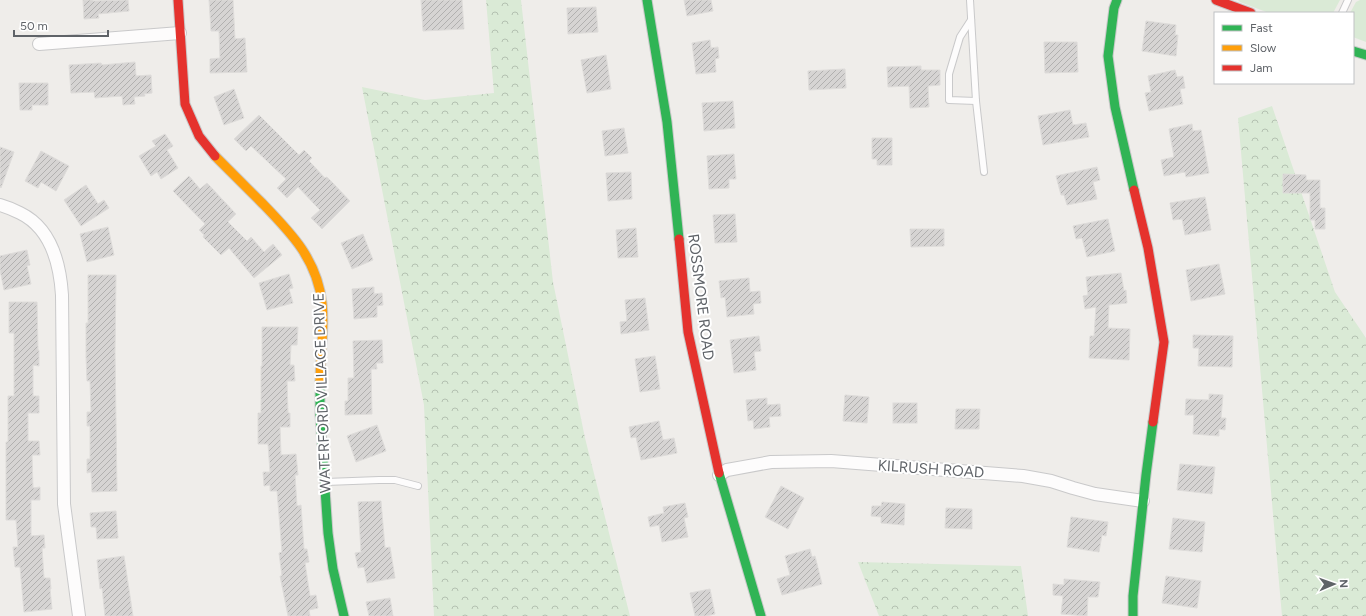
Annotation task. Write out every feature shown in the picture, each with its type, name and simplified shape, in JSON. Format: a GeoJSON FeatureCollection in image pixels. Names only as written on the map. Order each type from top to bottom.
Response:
{"type":"FeatureCollection","features":[{"type":"Feature","properties":{"kind":"street","name":"WATERFORD VILLAGE DRIVE"},"geometry":{"type":"LineString","coordinates":[[178,0],[185,104],[199,136],[213,154],[290,232],[314,270],[320,295],[322,317],[320,408],[328,534],[333,569],[344,616]]}},
{"type":"Feature","properties":{"kind":"street","name":"ROSSMORE ROAD"},"geometry":{"type":"LineString","coordinates":[[647,0],[667,122],[688,332],[718,475],[761,616]]}},
{"type":"Feature","properties":{"kind":"street"},"geometry":{"type":"LineString","coordinates":[[1116,0],[1108,56],[1115,107],[1148,248],[1164,342],[1143,501],[1133,596],[1133,616]]}},
{"type":"Feature","properties":{"kind":"street"},"geometry":{"type":"LineString","coordinates":[[1221,1],[1248,12]]}},
{"type":"Feature","properties":{"kind":"street"},"geometry":{"type":"LineString","coordinates":[[39,44],[180,33]]}},
{"type":"Feature","properties":{"kind":"street"},"geometry":{"type":"LineString","coordinates":[[1354,50],[1366,55]]}},
{"type":"Feature","properties":{"kind":"street"},"geometry":{"type":"LineString","coordinates":[[0,205],[21,213],[44,233],[54,249],[58,264],[62,295],[64,504],[79,616]]}},
{"type":"Feature","properties":{"kind":"street","name":"KILRUSH ROAD"},"geometry":{"type":"LineString","coordinates":[[718,475],[727,470],[771,462],[831,461],[1023,476],[1051,480],[1072,488],[1095,494],[1143,501]]}},
{"type":"Feature","properties":{"kind":"lane"},"geometry":{"type":"LineString","coordinates":[[970,0],[976,101],[984,172]]}},
{"type":"Feature","properties":{"kind":"lane"},"geometry":{"type":"LineString","coordinates":[[1342,12],[1348,0]]}},
{"type":"Feature","properties":{"kind":"lane"},"geometry":{"type":"LineString","coordinates":[[971,20],[960,38],[950,74],[949,100],[976,101]]}},
{"type":"Feature","properties":{"kind":"lane"},"geometry":{"type":"LineString","coordinates":[[324,482],[395,480],[418,486]]}},
{"type":"Feature","properties":{"kind":"green space"},"geometry":{"type":"Polygon","coordinates":[[[486,0],[521,0],[553,282],[585,438],[630,616],[434,616],[424,405],[362,87],[425,100],[494,93],[486,0]]]}},
{"type":"Feature","properties":{"kind":"green space"},"geometry":{"type":"Polygon","coordinates":[[[1238,0],[1340,0],[1334,12],[1266,12],[1238,0]]]}},
{"type":"Feature","properties":{"kind":"green space"},"geometry":{"type":"Polygon","coordinates":[[[1366,0],[1366,42],[1354,37],[1354,12],[1351,12],[1356,2],[1366,0]]]}},
{"type":"Feature","properties":{"kind":"green space"},"geometry":{"type":"Polygon","coordinates":[[[1272,106],[1335,292],[1366,338],[1366,616],[1282,616],[1238,118],[1272,106]]]}},
{"type":"Feature","properties":{"kind":"green space"},"geometry":{"type":"Polygon","coordinates":[[[858,562],[1021,566],[1028,616],[879,616],[858,562]]]}},
{"type":"Feature","properties":{"kind":"building"},"geometry":{"type":"Polygon","coordinates":[[[83,0],[128,0],[129,11],[98,14],[99,18],[84,19],[83,0]]]}},
{"type":"Feature","properties":{"kind":"building"},"geometry":{"type":"Polygon","coordinates":[[[209,0],[233,0],[235,39],[245,38],[247,72],[210,73],[210,59],[220,58],[219,31],[211,31],[209,0]]]}},
{"type":"Feature","properties":{"kind":"building"},"geometry":{"type":"Polygon","coordinates":[[[421,0],[462,0],[464,29],[423,31],[421,0]]]}},
{"type":"Feature","properties":{"kind":"building"},"geometry":{"type":"Polygon","coordinates":[[[684,0],[711,0],[713,11],[687,16],[684,0]]]}},
{"type":"Feature","properties":{"kind":"building"},"geometry":{"type":"Polygon","coordinates":[[[596,7],[598,32],[568,34],[567,8],[596,7]]]}},
{"type":"Feature","properties":{"kind":"building"},"geometry":{"type":"Polygon","coordinates":[[[1146,21],[1176,25],[1175,35],[1178,35],[1176,56],[1142,51],[1146,21]]]}},
{"type":"Feature","properties":{"kind":"building"},"geometry":{"type":"Polygon","coordinates":[[[710,40],[711,48],[718,47],[719,58],[715,59],[716,72],[696,74],[692,43],[710,40]]]}},
{"type":"Feature","properties":{"kind":"building"},"geometry":{"type":"Polygon","coordinates":[[[1044,42],[1077,42],[1078,72],[1045,73],[1044,42]]]}},
{"type":"Feature","properties":{"kind":"building"},"geometry":{"type":"Polygon","coordinates":[[[606,55],[611,89],[587,93],[581,60],[606,55]]]}},
{"type":"Feature","properties":{"kind":"building"},"geometry":{"type":"Polygon","coordinates":[[[135,62],[136,76],[151,75],[152,93],[144,94],[145,96],[134,97],[135,104],[123,105],[122,96],[95,98],[94,92],[71,93],[69,65],[101,63],[102,65],[135,62]]]}},
{"type":"Feature","properties":{"kind":"building"},"geometry":{"type":"Polygon","coordinates":[[[921,66],[921,70],[940,70],[940,85],[928,86],[929,107],[910,108],[909,86],[888,87],[887,67],[921,66]]]}},
{"type":"Feature","properties":{"kind":"building"},"geometry":{"type":"Polygon","coordinates":[[[845,69],[846,88],[809,90],[808,71],[845,69]]]}},
{"type":"Feature","properties":{"kind":"building"},"geometry":{"type":"Polygon","coordinates":[[[1175,70],[1177,77],[1183,76],[1185,88],[1180,89],[1183,104],[1149,111],[1145,93],[1151,92],[1148,76],[1175,70]]]}},
{"type":"Feature","properties":{"kind":"building"},"geometry":{"type":"Polygon","coordinates":[[[19,83],[48,83],[48,105],[32,105],[32,110],[20,110],[19,83]]]}},
{"type":"Feature","properties":{"kind":"building"},"geometry":{"type":"Polygon","coordinates":[[[234,89],[244,118],[224,125],[214,97],[234,89]]]}},
{"type":"Feature","properties":{"kind":"building"},"geometry":{"type":"Polygon","coordinates":[[[733,101],[735,128],[704,131],[702,103],[733,101]]]}},
{"type":"Feature","properties":{"kind":"building"},"geometry":{"type":"Polygon","coordinates":[[[1070,110],[1073,125],[1086,123],[1089,137],[1043,145],[1038,116],[1070,110]]]}},
{"type":"Feature","properties":{"kind":"building"},"geometry":{"type":"Polygon","coordinates":[[[259,115],[299,155],[304,150],[312,158],[309,161],[350,201],[322,229],[311,218],[320,210],[298,187],[287,198],[277,188],[286,179],[251,146],[246,151],[234,139],[259,115]]]}},
{"type":"Feature","properties":{"kind":"building"},"geometry":{"type":"Polygon","coordinates":[[[1192,124],[1193,131],[1201,130],[1209,173],[1186,177],[1185,172],[1164,176],[1161,160],[1174,157],[1169,129],[1192,124]]]}},
{"type":"Feature","properties":{"kind":"building"},"geometry":{"type":"Polygon","coordinates":[[[624,128],[628,153],[605,156],[602,131],[624,128]]]}},
{"type":"Feature","properties":{"kind":"building"},"geometry":{"type":"Polygon","coordinates":[[[165,134],[173,146],[167,150],[178,168],[161,179],[157,172],[151,176],[139,156],[156,146],[152,141],[165,134]]]}},
{"type":"Feature","properties":{"kind":"building"},"geometry":{"type":"Polygon","coordinates":[[[872,138],[892,138],[892,165],[877,165],[877,159],[872,159],[872,138]]]}},
{"type":"Feature","properties":{"kind":"building"},"geometry":{"type":"Polygon","coordinates":[[[0,147],[14,152],[1,188],[0,187],[0,147]]]}},
{"type":"Feature","properties":{"kind":"building"},"geometry":{"type":"Polygon","coordinates":[[[41,151],[69,166],[56,191],[41,182],[38,188],[25,181],[41,151]]]}},
{"type":"Feature","properties":{"kind":"building"},"geometry":{"type":"Polygon","coordinates":[[[734,154],[736,179],[729,179],[729,188],[709,189],[707,156],[734,154]]]}},
{"type":"Feature","properties":{"kind":"building"},"geometry":{"type":"Polygon","coordinates":[[[1097,167],[1100,180],[1093,182],[1097,199],[1067,205],[1064,195],[1061,195],[1056,176],[1097,167]]]}},
{"type":"Feature","properties":{"kind":"building"},"geometry":{"type":"Polygon","coordinates":[[[631,172],[632,199],[608,201],[606,173],[631,172]]]}},
{"type":"Feature","properties":{"kind":"building"},"geometry":{"type":"Polygon","coordinates":[[[1283,174],[1306,175],[1306,180],[1320,180],[1320,208],[1325,208],[1325,229],[1315,229],[1315,220],[1310,220],[1310,193],[1283,193],[1283,174]]]}},
{"type":"Feature","properties":{"kind":"building"},"geometry":{"type":"Polygon","coordinates":[[[189,176],[200,189],[207,183],[236,214],[228,222],[247,241],[251,237],[264,252],[273,244],[282,255],[254,278],[229,248],[221,255],[203,237],[204,235],[199,230],[205,224],[173,191],[189,176]]]}},
{"type":"Feature","properties":{"kind":"building"},"geometry":{"type":"Polygon","coordinates":[[[86,185],[98,204],[104,200],[109,208],[81,226],[64,200],[86,185]]]}},
{"type":"Feature","properties":{"kind":"building"},"geometry":{"type":"Polygon","coordinates":[[[1205,197],[1211,230],[1185,235],[1182,219],[1173,220],[1170,203],[1205,197]]]}},
{"type":"Feature","properties":{"kind":"building"},"geometry":{"type":"Polygon","coordinates":[[[735,214],[737,242],[715,243],[713,215],[735,214]]]}},
{"type":"Feature","properties":{"kind":"building"},"geometry":{"type":"Polygon","coordinates":[[[1108,219],[1115,251],[1087,257],[1082,238],[1076,239],[1073,226],[1108,219]]]}},
{"type":"Feature","properties":{"kind":"building"},"geometry":{"type":"Polygon","coordinates":[[[108,227],[114,255],[87,262],[80,234],[108,227]]]}},
{"type":"Feature","properties":{"kind":"building"},"geometry":{"type":"Polygon","coordinates":[[[636,228],[638,257],[618,258],[616,230],[636,228]]]}},
{"type":"Feature","properties":{"kind":"building"},"geometry":{"type":"Polygon","coordinates":[[[910,229],[944,229],[944,246],[911,247],[910,229]]]}},
{"type":"Feature","properties":{"kind":"building"},"geometry":{"type":"Polygon","coordinates":[[[363,234],[373,260],[352,269],[341,243],[363,234]]]}},
{"type":"Feature","properties":{"kind":"building"},"geometry":{"type":"Polygon","coordinates":[[[27,250],[30,265],[27,266],[31,284],[4,290],[0,270],[0,256],[27,250]]]}},
{"type":"Feature","properties":{"kind":"building"},"geometry":{"type":"Polygon","coordinates":[[[1219,264],[1225,294],[1191,301],[1186,270],[1219,264]]]}},
{"type":"Feature","properties":{"kind":"building"},"geometry":{"type":"Polygon","coordinates":[[[1121,273],[1124,291],[1126,290],[1127,303],[1109,305],[1108,328],[1130,329],[1129,360],[1089,358],[1090,336],[1094,336],[1096,307],[1085,309],[1083,296],[1088,295],[1086,277],[1121,273]]]}},
{"type":"Feature","properties":{"kind":"building"},"geometry":{"type":"Polygon","coordinates":[[[289,274],[293,288],[289,289],[293,303],[267,310],[259,283],[289,274]]]}},
{"type":"Feature","properties":{"kind":"building"},"geometry":{"type":"Polygon","coordinates":[[[88,275],[116,275],[115,352],[117,491],[92,492],[91,472],[87,473],[87,459],[90,459],[90,426],[87,426],[87,412],[91,412],[90,381],[87,381],[86,356],[88,275]]]}},
{"type":"Feature","properties":{"kind":"building"},"geometry":{"type":"Polygon","coordinates":[[[749,278],[750,292],[760,291],[761,303],[753,304],[754,314],[727,317],[725,297],[721,298],[719,281],[749,278]]]}},
{"type":"Feature","properties":{"kind":"building"},"geometry":{"type":"Polygon","coordinates":[[[374,287],[374,294],[382,293],[383,305],[377,306],[377,317],[354,319],[352,289],[374,287]]]}},
{"type":"Feature","properties":{"kind":"building"},"geometry":{"type":"Polygon","coordinates":[[[645,298],[649,330],[621,334],[620,322],[627,321],[625,300],[645,298]]]}},
{"type":"Feature","properties":{"kind":"building"},"geometry":{"type":"Polygon","coordinates":[[[9,302],[37,302],[39,366],[33,365],[33,396],[39,396],[39,413],[28,413],[28,441],[39,441],[40,455],[32,455],[33,488],[40,487],[40,500],[31,500],[31,536],[44,535],[45,548],[42,548],[44,578],[50,578],[52,609],[24,612],[20,567],[15,567],[13,547],[18,547],[16,520],[6,520],[6,442],[8,442],[8,396],[14,396],[14,333],[9,333],[9,302]]]}},
{"type":"Feature","properties":{"kind":"building"},"geometry":{"type":"Polygon","coordinates":[[[262,327],[298,327],[297,345],[291,345],[290,365],[294,365],[295,381],[287,381],[290,427],[280,427],[281,455],[296,454],[298,475],[295,475],[297,506],[301,505],[304,549],[307,549],[309,562],[305,563],[310,596],[316,595],[318,608],[309,610],[310,616],[288,616],[280,576],[282,576],[279,553],[282,552],[277,491],[270,491],[270,485],[264,486],[263,472],[270,472],[268,444],[258,444],[258,413],[261,413],[262,327]]]}},
{"type":"Feature","properties":{"kind":"building"},"geometry":{"type":"Polygon","coordinates":[[[1193,335],[1233,336],[1232,367],[1198,366],[1199,348],[1193,348],[1193,335]]]}},
{"type":"Feature","properties":{"kind":"building"},"geometry":{"type":"Polygon","coordinates":[[[759,336],[761,351],[754,352],[756,370],[734,373],[730,340],[759,336]]]}},
{"type":"Feature","properties":{"kind":"building"},"geometry":{"type":"Polygon","coordinates":[[[382,340],[383,363],[376,363],[377,369],[371,369],[372,414],[345,415],[345,401],[348,401],[348,378],[354,378],[353,341],[382,340]]]}},
{"type":"Feature","properties":{"kind":"building"},"geometry":{"type":"Polygon","coordinates":[[[655,356],[660,389],[640,392],[635,359],[655,356]]]}},
{"type":"Feature","properties":{"kind":"building"},"geometry":{"type":"Polygon","coordinates":[[[1209,394],[1223,395],[1221,418],[1226,418],[1225,430],[1219,429],[1219,436],[1193,434],[1194,415],[1185,415],[1186,399],[1209,400],[1209,394]]]}},
{"type":"Feature","properties":{"kind":"building"},"geometry":{"type":"Polygon","coordinates":[[[845,395],[869,397],[867,423],[843,421],[845,395]]]}},
{"type":"Feature","properties":{"kind":"building"},"geometry":{"type":"Polygon","coordinates":[[[767,398],[767,405],[780,404],[781,416],[769,417],[770,427],[754,429],[753,420],[748,421],[746,400],[767,398]]]}},
{"type":"Feature","properties":{"kind":"building"},"geometry":{"type":"Polygon","coordinates":[[[893,403],[917,403],[917,423],[893,423],[893,403]]]}},
{"type":"Feature","properties":{"kind":"building"},"geometry":{"type":"Polygon","coordinates":[[[956,409],[980,409],[979,429],[955,429],[956,409]]]}},
{"type":"Feature","properties":{"kind":"building"},"geometry":{"type":"Polygon","coordinates":[[[659,421],[663,440],[674,438],[677,453],[641,460],[636,437],[631,438],[629,427],[659,421]]]}},
{"type":"Feature","properties":{"kind":"building"},"geometry":{"type":"Polygon","coordinates":[[[377,425],[386,451],[356,462],[347,436],[377,425]]]}},
{"type":"Feature","properties":{"kind":"building"},"geometry":{"type":"Polygon","coordinates":[[[1180,464],[1215,467],[1212,494],[1177,490],[1180,464]]]}},
{"type":"Feature","properties":{"kind":"building"},"geometry":{"type":"Polygon","coordinates":[[[781,486],[804,498],[788,529],[765,517],[781,486]]]}},
{"type":"Feature","properties":{"kind":"building"},"geometry":{"type":"Polygon","coordinates":[[[381,501],[385,548],[390,547],[395,578],[367,583],[364,567],[358,568],[355,553],[361,552],[358,502],[381,501]]]}},
{"type":"Feature","properties":{"kind":"building"},"geometry":{"type":"Polygon","coordinates":[[[882,502],[905,504],[904,525],[881,523],[881,517],[871,516],[872,506],[881,506],[882,502]]]}},
{"type":"Feature","properties":{"kind":"building"},"geometry":{"type":"Polygon","coordinates":[[[685,503],[688,517],[684,518],[688,537],[662,542],[659,525],[650,527],[648,517],[664,513],[663,507],[685,503]]]}},
{"type":"Feature","properties":{"kind":"building"},"geometry":{"type":"Polygon","coordinates":[[[946,508],[972,509],[972,529],[945,528],[946,508]]]}},
{"type":"Feature","properties":{"kind":"building"},"geometry":{"type":"Polygon","coordinates":[[[116,511],[118,538],[97,539],[96,527],[91,527],[90,513],[116,511]]]}},
{"type":"Feature","properties":{"kind":"building"},"geometry":{"type":"Polygon","coordinates":[[[1071,517],[1108,522],[1106,536],[1102,535],[1099,552],[1067,547],[1071,517]]]}},
{"type":"Feature","properties":{"kind":"building"},"geometry":{"type":"Polygon","coordinates":[[[1173,518],[1205,522],[1202,552],[1169,549],[1173,518]]]}},
{"type":"Feature","properties":{"kind":"building"},"geometry":{"type":"Polygon","coordinates":[[[810,549],[812,557],[815,556],[822,584],[782,595],[777,579],[790,575],[785,556],[810,549]]]}},
{"type":"Feature","properties":{"kind":"building"},"geometry":{"type":"Polygon","coordinates":[[[124,556],[133,616],[105,616],[97,560],[124,556]]]}},
{"type":"Feature","properties":{"kind":"building"},"geometry":{"type":"Polygon","coordinates":[[[1166,576],[1201,581],[1197,608],[1162,603],[1166,576]]]}},
{"type":"Feature","properties":{"kind":"building"},"geometry":{"type":"Polygon","coordinates":[[[1064,579],[1100,582],[1098,597],[1088,597],[1087,616],[1061,614],[1063,596],[1053,595],[1053,584],[1064,585],[1064,579]]]}},
{"type":"Feature","properties":{"kind":"building"},"geometry":{"type":"Polygon","coordinates":[[[710,589],[715,614],[695,616],[690,593],[710,589]]]}},
{"type":"Feature","properties":{"kind":"building"},"geometry":{"type":"Polygon","coordinates":[[[390,598],[393,616],[369,616],[366,602],[390,598]]]}},
{"type":"Feature","properties":{"kind":"traffic: fast"},"geometry":{"type":"LineString","coordinates":[[647,0],[667,122],[679,239]]}},
{"type":"Feature","properties":{"kind":"traffic: fast"},"geometry":{"type":"LineString","coordinates":[[1117,0],[1114,8],[1108,56],[1115,107],[1134,190]]}},
{"type":"Feature","properties":{"kind":"traffic: fast"},"geometry":{"type":"LineString","coordinates":[[1354,51],[1366,55]]}},
{"type":"Feature","properties":{"kind":"traffic: fast"},"geometry":{"type":"LineString","coordinates":[[320,382],[320,415],[328,533],[333,569],[344,616]]}},
{"type":"Feature","properties":{"kind":"traffic: fast"},"geometry":{"type":"LineString","coordinates":[[1133,616],[1133,596],[1153,422]]}},
{"type":"Feature","properties":{"kind":"traffic: fast"},"geometry":{"type":"LineString","coordinates":[[719,473],[761,616]]}},
{"type":"Feature","properties":{"kind":"traffic: slow"},"geometry":{"type":"LineString","coordinates":[[215,156],[283,225],[301,248],[315,273],[323,313],[320,382]]}},
{"type":"Feature","properties":{"kind":"traffic: jam"},"geometry":{"type":"LineString","coordinates":[[178,0],[185,104],[199,136],[215,156]]}},
{"type":"Feature","properties":{"kind":"traffic: jam"},"geometry":{"type":"LineString","coordinates":[[1216,0],[1248,12]]}},
{"type":"Feature","properties":{"kind":"traffic: jam"},"geometry":{"type":"LineString","coordinates":[[1134,190],[1148,248],[1164,342],[1153,422]]}},
{"type":"Feature","properties":{"kind":"traffic: jam"},"geometry":{"type":"LineString","coordinates":[[679,239],[688,332],[719,473]]}}]}
